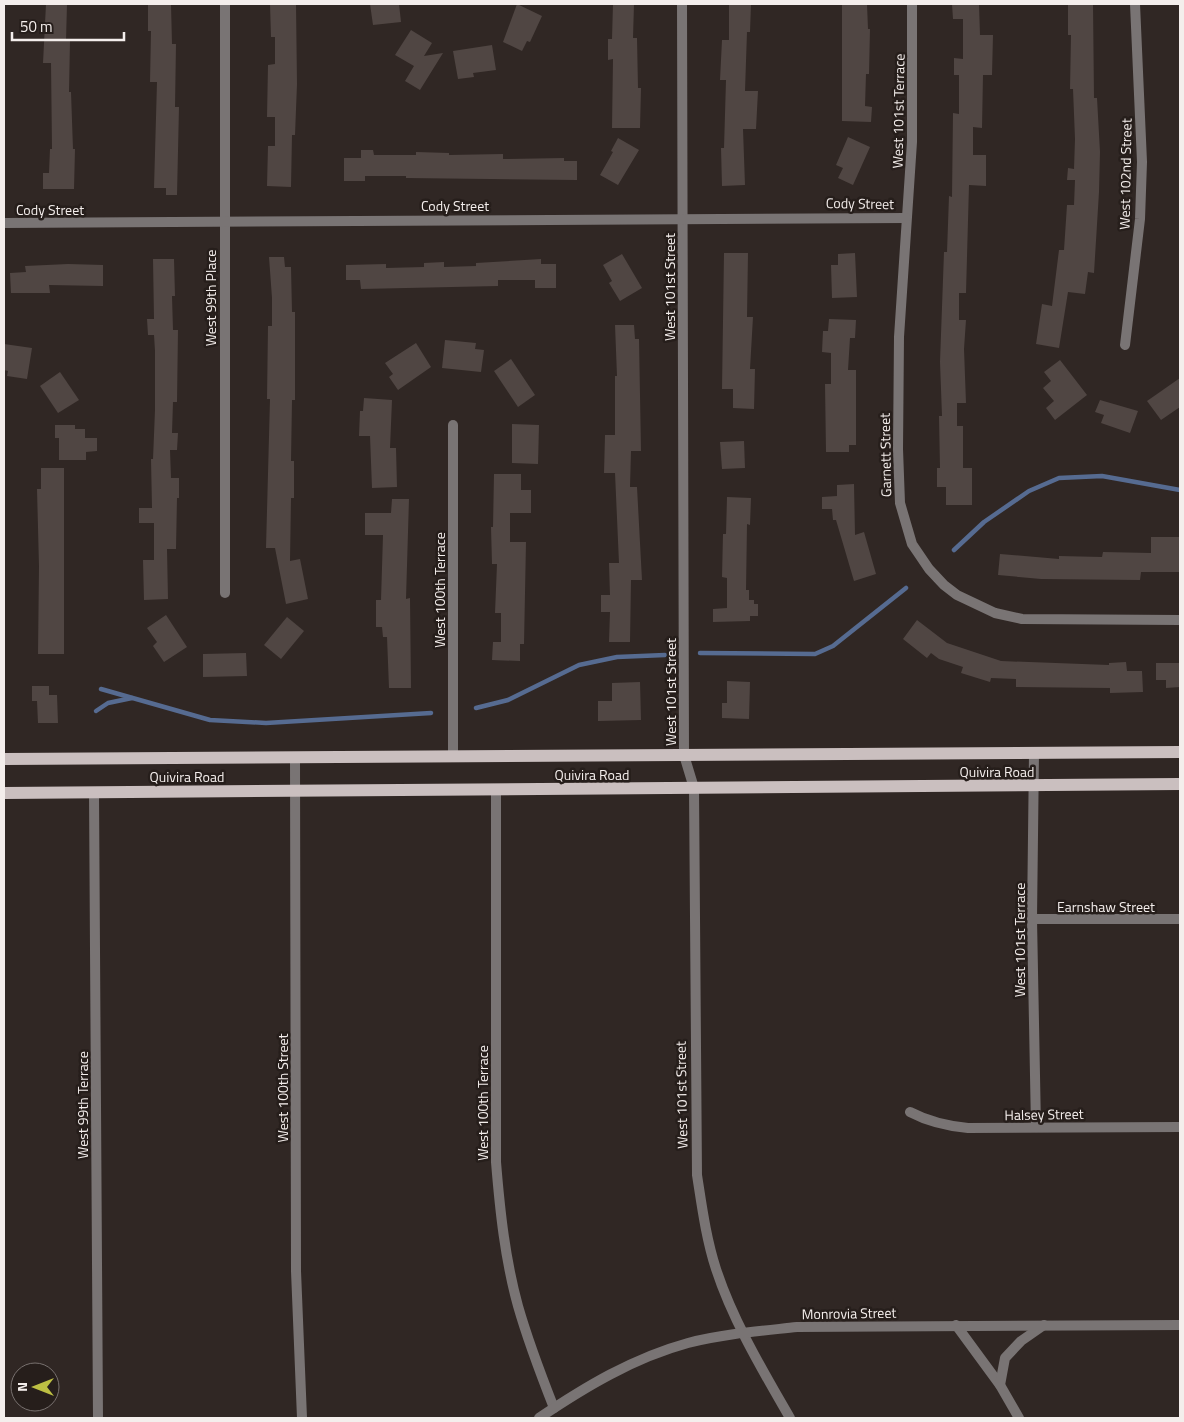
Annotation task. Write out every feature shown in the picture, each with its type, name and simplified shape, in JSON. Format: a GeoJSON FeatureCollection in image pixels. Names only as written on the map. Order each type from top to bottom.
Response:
{"type":"FeatureCollection","features":[{"type":"Feature","properties":{"kind":"main road","name":"Quivira Road"},"geometry":{"type":"LineString","coordinates":[[4,759],[1180,752]]}},
{"type":"Feature","properties":{"kind":"main road","name":"Quivira Road"},"geometry":{"type":"LineString","coordinates":[[4,793],[1180,784]]}},
{"type":"Feature","properties":{"kind":"street","name":"West 99th Place"},"geometry":{"type":"LineString","coordinates":[[225,4],[225,593]]}},
{"type":"Feature","properties":{"kind":"street","name":"West 101st Street"},"geometry":{"type":"LineString","coordinates":[[682,4],[684,755],[694,788],[697,1176],[705,1230],[715,1267],[744,1333],[790,1418]]}},
{"type":"Feature","properties":{"kind":"street","name":"West 101st Terrace"},"geometry":{"type":"LineString","coordinates":[[906,218],[912,133],[912,4]]}},
{"type":"Feature","properties":{"kind":"street","name":"West 102nd Street"},"geometry":{"type":"LineString","coordinates":[[1125,345],[1140,219],[1142,162],[1135,4]]}},
{"type":"Feature","properties":{"kind":"street","name":"Cody Street"},"geometry":{"type":"LineString","coordinates":[[4,223],[906,218]]}},
{"type":"Feature","properties":{"kind":"street","name":"Garnett Street"},"geometry":{"type":"LineString","coordinates":[[906,218],[899,337],[898,489],[907,531],[919,556],[939,580],[957,595],[995,613],[1022,619],[1180,620]]}},
{"type":"Feature","properties":{"kind":"street","name":"West 100th Terrace"},"geometry":{"type":"LineString","coordinates":[[453,425],[453,756]]}},
{"type":"Feature","properties":{"kind":"street","name":"West 101st Terrace"},"geometry":{"type":"LineString","coordinates":[[1034,753],[1032,919],[1036,1128]]}},
{"type":"Feature","properties":{"kind":"street","name":"West 100th Street"},"geometry":{"type":"LineString","coordinates":[[295,758],[296,1271],[302,1418]]}},
{"type":"Feature","properties":{"kind":"street","name":"West 100th Terrace"},"geometry":{"type":"LineString","coordinates":[[496,789],[496,1162],[500,1212],[507,1258],[518,1307],[554,1408]]}},
{"type":"Feature","properties":{"kind":"street","name":"West 99th Terrace"},"geometry":{"type":"LineString","coordinates":[[94,792],[98,1418]]}},
{"type":"Feature","properties":{"kind":"street","name":"Earnshaw Street"},"geometry":{"type":"LineString","coordinates":[[1032,919],[1180,919]]}},
{"type":"Feature","properties":{"kind":"street","name":"Halsey Street"},"geometry":{"type":"LineString","coordinates":[[910,1112],[925,1120],[946,1126],[968,1128],[1180,1127]]}},
{"type":"Feature","properties":{"kind":"street"},"geometry":{"type":"LineString","coordinates":[[956,1325],[1000,1385],[1019,1418]]}},
{"type":"Feature","properties":{"kind":"street"},"geometry":{"type":"LineString","coordinates":[[1000,1385],[1006,1358],[1021,1341],[1044,1325]]}},
{"type":"Feature","properties":{"kind":"street","name":"Monrovia Street"},"geometry":{"type":"LineString","coordinates":[[539,1418],[606,1375],[642,1359],[688,1343],[744,1333],[797,1327],[1180,1325]]}},
{"type":"Feature","properties":{"kind":"building"},"geometry":{"type":"Polygon","coordinates":[[[46,4],[67,4],[66,41],[70,41],[69,92],[71,92],[73,149],[75,149],[74,189],[43,189],[43,173],[49,173],[50,149],[52,149],[51,63],[43,63],[46,4]]]}},
{"type":"Feature","properties":{"kind":"building"},"geometry":{"type":"Polygon","coordinates":[[[148,4],[171,4],[172,44],[176,44],[175,107],[179,107],[177,195],[166,195],[166,188],[154,188],[157,82],[150,82],[151,31],[148,31],[148,4]]]}},
{"type":"Feature","properties":{"kind":"building"},"geometry":{"type":"Polygon","coordinates":[[[270,4],[296,4],[297,84],[295,135],[292,135],[291,187],[267,186],[268,146],[275,146],[275,117],[267,117],[268,65],[275,64],[275,37],[271,37],[270,4]]]}},
{"type":"Feature","properties":{"kind":"building"},"geometry":{"type":"Polygon","coordinates":[[[370,4],[399,4],[401,22],[373,25],[370,4]]]}},
{"type":"Feature","properties":{"kind":"building"},"geometry":{"type":"Polygon","coordinates":[[[517,4],[542,16],[530,42],[527,41],[522,51],[503,42],[517,4]]]}},
{"type":"Feature","properties":{"kind":"building"},"geometry":{"type":"Polygon","coordinates":[[[613,4],[634,4],[633,38],[637,38],[638,88],[641,88],[640,128],[612,128],[613,59],[608,60],[608,39],[612,39],[613,4]]]}},
{"type":"Feature","properties":{"kind":"building"},"geometry":{"type":"Polygon","coordinates":[[[729,4],[751,4],[750,32],[747,32],[745,91],[758,91],[756,129],[743,129],[745,185],[722,186],[721,148],[724,148],[726,80],[720,80],[722,40],[729,40],[729,4]]]}},
{"type":"Feature","properties":{"kind":"building"},"geometry":{"type":"Polygon","coordinates":[[[842,4],[867,4],[868,29],[870,29],[869,74],[866,74],[865,106],[872,107],[871,122],[842,121],[842,4]]]}},
{"type":"Feature","properties":{"kind":"building"},"geometry":{"type":"Polygon","coordinates":[[[952,4],[979,4],[980,35],[993,35],[992,75],[983,75],[982,128],[973,127],[973,155],[986,155],[986,186],[969,185],[966,293],[959,293],[959,320],[966,320],[964,349],[966,403],[957,403],[957,426],[963,426],[963,468],[972,468],[972,505],[946,505],[946,487],[937,487],[937,468],[940,468],[939,416],[942,416],[940,362],[944,252],[947,252],[949,196],[952,197],[953,113],[959,114],[959,75],[954,75],[954,58],[963,59],[963,19],[953,19],[952,4]]]}},
{"type":"Feature","properties":{"kind":"building"},"geometry":{"type":"Polygon","coordinates":[[[1093,4],[1094,98],[1097,98],[1100,152],[1099,192],[1094,273],[1088,272],[1085,294],[1068,292],[1059,348],[1036,344],[1042,304],[1052,306],[1059,250],[1064,250],[1067,205],[1074,205],[1075,180],[1067,180],[1068,168],[1074,169],[1075,139],[1073,89],[1070,89],[1071,35],[1068,35],[1068,5],[1093,4]]]}},
{"type":"Feature","properties":{"kind":"building"},"geometry":{"type":"Polygon","coordinates":[[[411,30],[432,43],[424,56],[443,53],[420,90],[405,81],[414,66],[395,55],[411,30]]]}},
{"type":"Feature","properties":{"kind":"building"},"geometry":{"type":"Polygon","coordinates":[[[492,45],[496,70],[473,73],[474,77],[458,79],[453,51],[492,45]]]}},
{"type":"Feature","properties":{"kind":"building"},"geometry":{"type":"Polygon","coordinates":[[[848,137],[870,147],[853,185],[838,178],[843,168],[836,165],[848,137]]]}},
{"type":"Feature","properties":{"kind":"building"},"geometry":{"type":"Polygon","coordinates":[[[618,138],[639,150],[618,185],[600,175],[613,152],[611,151],[618,138]]]}},
{"type":"Feature","properties":{"kind":"building"},"geometry":{"type":"Polygon","coordinates":[[[361,150],[373,150],[374,155],[416,155],[416,152],[449,153],[449,155],[503,154],[503,159],[564,158],[564,161],[577,161],[577,180],[365,176],[365,181],[344,181],[344,158],[361,158],[361,150]]]}},
{"type":"Feature","properties":{"kind":"building"},"geometry":{"type":"Polygon","coordinates":[[[724,253],[748,253],[747,317],[753,317],[750,369],[755,369],[754,409],[733,408],[733,389],[722,389],[724,253]]]}},
{"type":"Feature","properties":{"kind":"building"},"geometry":{"type":"Polygon","coordinates":[[[855,253],[857,297],[832,298],[831,265],[838,265],[838,254],[855,253]]]}},
{"type":"Feature","properties":{"kind":"building"},"geometry":{"type":"Polygon","coordinates":[[[622,254],[642,288],[620,301],[609,283],[612,281],[603,265],[622,254]]]}},
{"type":"Feature","properties":{"kind":"building"},"geometry":{"type":"Polygon","coordinates":[[[269,257],[284,257],[285,267],[291,267],[292,312],[295,312],[295,400],[292,400],[291,461],[294,461],[294,498],[291,498],[290,561],[300,559],[308,599],[286,604],[275,548],[266,548],[270,399],[267,399],[268,326],[272,326],[269,257]]]}},
{"type":"Feature","properties":{"kind":"building"},"geometry":{"type":"Polygon","coordinates":[[[153,259],[174,259],[175,296],[172,296],[173,330],[178,330],[177,402],[173,402],[172,433],[178,433],[177,450],[170,450],[171,478],[179,478],[179,498],[177,498],[176,549],[167,549],[168,599],[144,600],[143,560],[154,560],[154,523],[139,523],[139,508],[152,508],[151,459],[153,459],[155,410],[155,351],[154,335],[148,335],[147,319],[154,319],[153,259]]]}},
{"type":"Feature","properties":{"kind":"building"},"geometry":{"type":"Polygon","coordinates":[[[541,259],[541,264],[556,264],[556,288],[535,288],[535,280],[498,280],[498,286],[361,289],[360,280],[346,280],[346,265],[386,264],[386,268],[424,267],[424,263],[444,262],[444,267],[476,266],[476,263],[541,259]]]}},
{"type":"Feature","properties":{"kind":"building"},"geometry":{"type":"Polygon","coordinates":[[[103,265],[103,286],[49,285],[50,293],[11,293],[10,273],[26,272],[25,266],[103,265]]]}},
{"type":"Feature","properties":{"kind":"building"},"geometry":{"type":"Polygon","coordinates":[[[829,319],[856,320],[855,338],[850,338],[848,370],[856,370],[856,445],[849,445],[849,452],[826,452],[825,384],[831,384],[831,353],[822,352],[823,331],[828,331],[829,319]]]}},
{"type":"Feature","properties":{"kind":"building"},"geometry":{"type":"Polygon","coordinates":[[[615,325],[634,325],[635,339],[639,339],[641,451],[631,451],[630,487],[637,487],[642,580],[631,580],[630,642],[609,642],[610,612],[601,612],[601,595],[610,595],[609,563],[619,563],[615,473],[604,473],[605,435],[615,435],[615,376],[617,376],[615,325]]]}},
{"type":"Feature","properties":{"kind":"building"},"geometry":{"type":"Polygon","coordinates":[[[445,340],[476,343],[475,349],[484,350],[481,372],[442,368],[445,340]]]}},
{"type":"Feature","properties":{"kind":"building"},"geometry":{"type":"Polygon","coordinates":[[[416,343],[431,367],[398,390],[389,377],[393,374],[385,363],[416,343]]]}},
{"type":"Feature","properties":{"kind":"building"},"geometry":{"type":"Polygon","coordinates":[[[4,344],[32,348],[27,379],[7,376],[8,371],[4,370],[4,344]]]}},
{"type":"Feature","properties":{"kind":"building"},"geometry":{"type":"Polygon","coordinates":[[[511,359],[535,395],[518,407],[494,371],[511,359]]]}},
{"type":"Feature","properties":{"kind":"building"},"geometry":{"type":"Polygon","coordinates":[[[1060,360],[1087,395],[1055,420],[1046,408],[1054,401],[1043,388],[1051,381],[1044,372],[1060,360]]]}},
{"type":"Feature","properties":{"kind":"building"},"geometry":{"type":"Polygon","coordinates":[[[60,372],[79,400],[58,413],[40,386],[60,372]]]}},
{"type":"Feature","properties":{"kind":"building"},"geometry":{"type":"Polygon","coordinates":[[[1180,378],[1180,407],[1161,420],[1147,401],[1180,378]]]}},
{"type":"Feature","properties":{"kind":"building"},"geometry":{"type":"Polygon","coordinates":[[[364,398],[392,400],[390,448],[396,448],[397,487],[372,488],[370,436],[359,436],[360,411],[363,411],[364,398]]]}},
{"type":"Feature","properties":{"kind":"building"},"geometry":{"type":"Polygon","coordinates":[[[1100,400],[1138,411],[1130,433],[1101,423],[1104,415],[1095,412],[1100,400]]]}},
{"type":"Feature","properties":{"kind":"building"},"geometry":{"type":"Polygon","coordinates":[[[512,424],[539,425],[538,464],[512,463],[512,424]]]}},
{"type":"Feature","properties":{"kind":"building"},"geometry":{"type":"Polygon","coordinates":[[[55,425],[75,425],[75,429],[85,429],[85,438],[97,438],[97,451],[86,452],[86,460],[59,460],[59,438],[55,438],[55,425]]]}},
{"type":"Feature","properties":{"kind":"building"},"geometry":{"type":"Polygon","coordinates":[[[744,441],[745,468],[722,469],[720,442],[744,441]]]}},
{"type":"Feature","properties":{"kind":"building"},"geometry":{"type":"Polygon","coordinates":[[[41,468],[64,468],[64,654],[38,654],[39,566],[37,489],[41,489],[41,468]]]}},
{"type":"Feature","properties":{"kind":"building"},"geometry":{"type":"Polygon","coordinates":[[[494,474],[521,474],[521,490],[531,490],[531,513],[510,513],[510,542],[526,542],[524,644],[520,644],[520,661],[492,660],[493,642],[501,642],[501,613],[495,613],[497,564],[492,564],[491,527],[493,527],[494,474]]]}},
{"type":"Feature","properties":{"kind":"building"},"geometry":{"type":"Polygon","coordinates":[[[854,484],[855,535],[864,532],[876,574],[854,581],[836,520],[833,520],[832,509],[822,509],[822,497],[837,496],[837,485],[854,484]]]}},
{"type":"Feature","properties":{"kind":"building"},"geometry":{"type":"Polygon","coordinates":[[[727,497],[751,498],[750,525],[747,524],[746,590],[749,590],[749,600],[754,600],[754,604],[758,604],[758,616],[750,616],[750,621],[713,622],[713,609],[727,608],[727,578],[722,577],[723,534],[726,534],[727,497]]]}},
{"type":"Feature","properties":{"kind":"building"},"geometry":{"type":"Polygon","coordinates":[[[392,499],[409,499],[406,599],[410,598],[411,688],[389,688],[387,637],[383,637],[382,627],[376,627],[376,600],[381,600],[383,535],[365,535],[365,513],[391,513],[392,499]]]}},
{"type":"Feature","properties":{"kind":"building"},"geometry":{"type":"Polygon","coordinates":[[[1151,537],[1180,537],[1180,572],[1141,572],[1140,580],[1041,579],[998,575],[1000,554],[1059,559],[1059,556],[1102,557],[1103,552],[1151,553],[1151,537]]]}},
{"type":"Feature","properties":{"kind":"building"},"geometry":{"type":"Polygon","coordinates":[[[166,615],[187,647],[164,662],[153,646],[157,642],[147,628],[166,615]]]}},
{"type":"Feature","properties":{"kind":"building"},"geometry":{"type":"Polygon","coordinates":[[[287,617],[304,631],[281,659],[264,645],[287,617]]]}},
{"type":"Feature","properties":{"kind":"building"},"geometry":{"type":"Polygon","coordinates":[[[917,620],[947,643],[1001,661],[1109,665],[1109,663],[1126,662],[1127,671],[1142,671],[1143,692],[1110,693],[1110,688],[1016,687],[1016,679],[991,678],[990,682],[961,673],[963,667],[939,659],[931,653],[927,658],[903,639],[917,620]]]}},
{"type":"Feature","properties":{"kind":"building"},"geometry":{"type":"Polygon","coordinates":[[[246,653],[247,676],[203,677],[203,654],[246,653]]]}},
{"type":"Feature","properties":{"kind":"building"},"geometry":{"type":"Polygon","coordinates":[[[1156,663],[1180,663],[1180,687],[1166,688],[1166,680],[1156,680],[1156,663]]]}},
{"type":"Feature","properties":{"kind":"building"},"geometry":{"type":"Polygon","coordinates":[[[727,681],[750,682],[749,719],[722,718],[722,703],[727,703],[727,681]]]}},
{"type":"Feature","properties":{"kind":"building"},"geometry":{"type":"Polygon","coordinates":[[[640,682],[641,720],[598,721],[598,701],[612,701],[612,683],[640,682]]]}},
{"type":"Feature","properties":{"kind":"building"},"geometry":{"type":"Polygon","coordinates":[[[32,686],[49,686],[49,695],[57,695],[58,723],[38,723],[37,701],[32,701],[32,686]]]}},
{"type":"Feature","properties":{"kind":"waterway"},"geometry":{"type":"LineString","coordinates":[[954,550],[984,522],[1029,491],[1059,478],[1102,476],[1180,490]]}},
{"type":"Feature","properties":{"kind":"waterway"},"geometry":{"type":"LineString","coordinates":[[700,653],[815,654],[833,646],[906,588]]}},
{"type":"Feature","properties":{"kind":"waterway"},"geometry":{"type":"LineString","coordinates":[[476,708],[508,700],[579,665],[617,657],[665,655]]}},
{"type":"Feature","properties":{"kind":"waterway"},"geometry":{"type":"LineString","coordinates":[[101,689],[210,720],[266,723],[431,713]]}},
{"type":"Feature","properties":{"kind":"waterway"},"geometry":{"type":"LineString","coordinates":[[96,711],[108,703],[132,698]]}}]}
